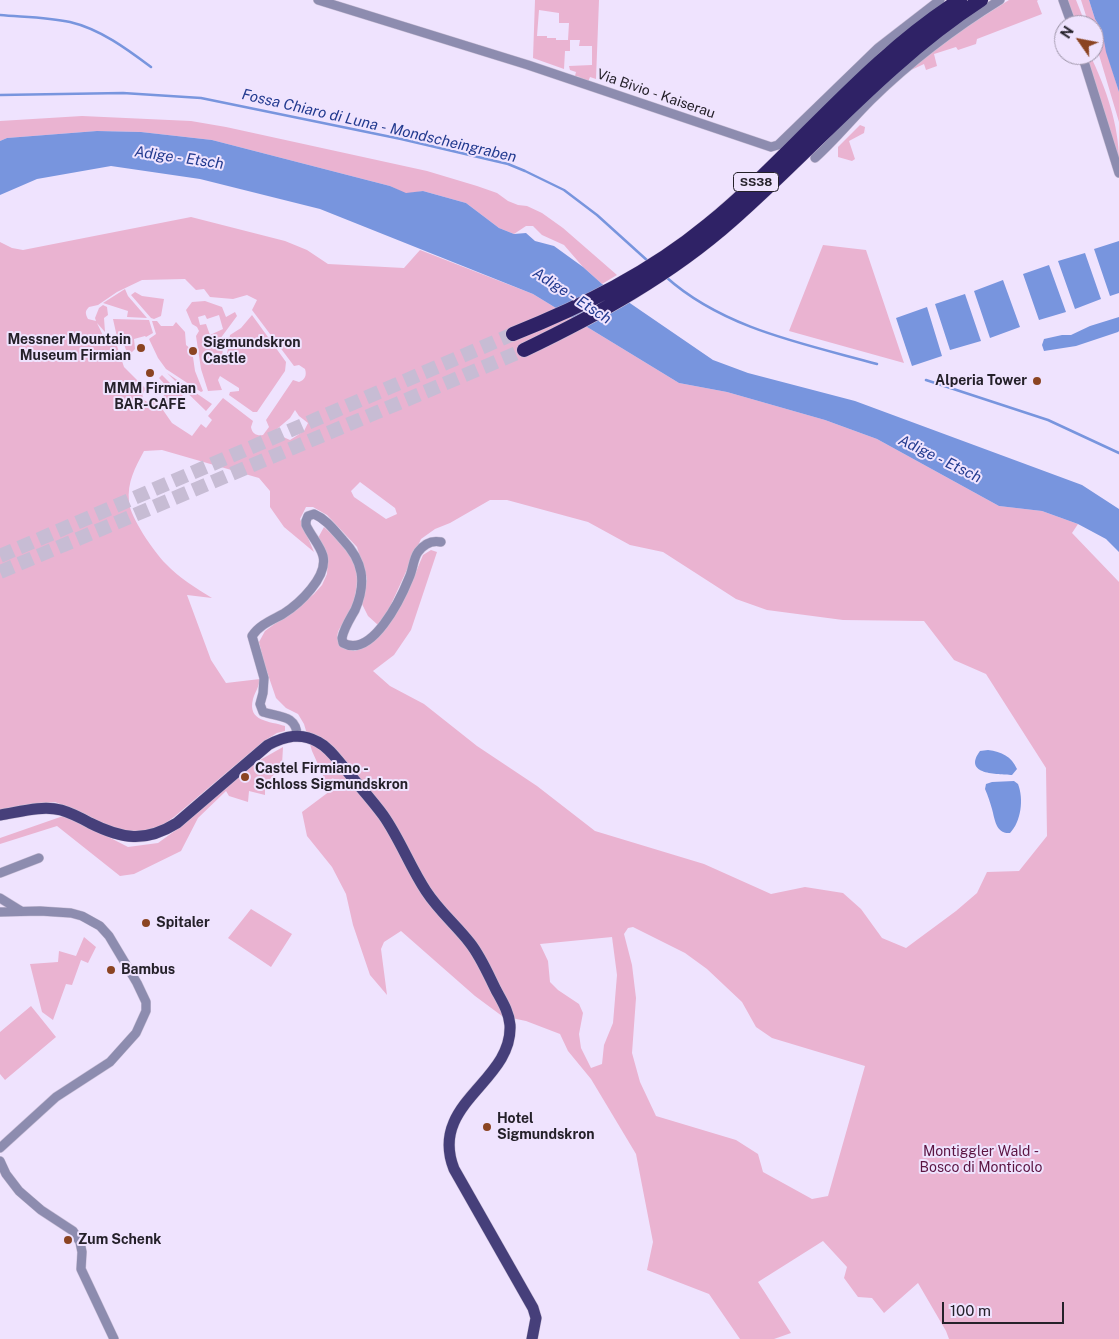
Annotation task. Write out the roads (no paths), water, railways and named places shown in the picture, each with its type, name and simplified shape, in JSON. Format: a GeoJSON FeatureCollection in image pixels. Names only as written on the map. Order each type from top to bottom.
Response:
{"type":"FeatureCollection","features":[{"type":"Feature","properties":{"kind":"highway","name":"SS38"},"geometry":{"type":"LineString","coordinates":[[513,334],[568,311],[633,278],[681,246],[708,225],[765,174],[873,68],[921,28],[960,0]]}},
{"type":"Feature","properties":{"kind":"highway","name":"SS38"},"geometry":{"type":"LineString","coordinates":[[524,350],[645,285],[706,242],[769,187],[888,72],[928,38],[981,0]]}},
{"type":"Feature","properties":{"kind":"main road"},"geometry":{"type":"LineString","coordinates":[[0,816],[36,810],[60,810],[121,836],[136,837],[150,835],[165,831],[177,823],[268,745],[280,738],[307,737],[318,741],[330,750],[384,815],[430,898],[470,942],[507,1011],[510,1026],[508,1044],[497,1064],[458,1113],[450,1129],[449,1149],[454,1169],[533,1308],[536,1318],[532,1339]]}},
{"type":"Feature","properties":{"kind":"street","name":"Via Bivio - Kaiserau"},"geometry":{"type":"LineString","coordinates":[[318,0],[528,65],[771,147],[778,145],[878,48],[940,0]]}},
{"type":"Feature","properties":{"kind":"street"},"geometry":{"type":"LineString","coordinates":[[815,158],[870,100],[912,63],[960,25],[1000,0]]}},
{"type":"Feature","properties":{"kind":"street"},"geometry":{"type":"LineString","coordinates":[[1064,0],[1069,15]]}},
{"type":"Feature","properties":{"kind":"street"},"geometry":{"type":"LineString","coordinates":[[1085,65],[1119,173]]}},
{"type":"Feature","properties":{"kind":"street"},"geometry":{"type":"LineString","coordinates":[[298,736],[296,725],[293,721],[262,712],[260,704],[264,678],[255,652],[252,636],[256,630],[285,613],[303,598],[322,572],[323,555],[306,525],[308,516],[314,514],[326,521],[358,558],[362,576],[361,589],[356,608],[342,638],[343,643],[348,646],[359,644],[382,628],[409,579],[418,553],[426,544],[434,540],[441,542]]}},
{"type":"Feature","properties":{"kind":"street"},"geometry":{"type":"LineString","coordinates":[[0,873],[39,858]]}},
{"type":"Feature","properties":{"kind":"street"},"geometry":{"type":"LineString","coordinates":[[0,898],[21,912]]}},
{"type":"Feature","properties":{"kind":"street"},"geometry":{"type":"LineString","coordinates":[[0,912],[40,911],[71,913],[82,916],[100,926],[109,936],[146,1002],[146,1011],[136,1033],[110,1062],[56,1097],[0,1148]]}},
{"type":"Feature","properties":{"kind":"street"},"geometry":{"type":"LineString","coordinates":[[0,1161],[6,1174],[19,1191],[73,1232],[80,1242],[82,1252],[81,1269],[114,1339]]}},
{"type":"Feature","properties":{"kind":"water"},"geometry":{"type":"Polygon","coordinates":[[[1089,0],[1119,0],[1119,92],[1106,52],[1104,15],[1094,15],[1089,0]]]}},
{"type":"Feature","properties":{"kind":"water","name":"Adige - Etsch"},"geometry":{"type":"Polygon","coordinates":[[[97,131],[141,132],[212,140],[390,186],[406,193],[423,191],[466,203],[499,228],[514,234],[526,233],[535,241],[554,246],[583,267],[602,284],[713,360],[748,373],[855,401],[1082,485],[1119,509],[1119,552],[1106,539],[1078,524],[1042,511],[999,506],[877,439],[825,420],[727,392],[679,383],[533,294],[320,209],[200,179],[111,166],[37,179],[0,195],[0,141],[7,138],[97,131]]]}},
{"type":"Feature","properties":{"kind":"water"},"geometry":{"type":"Polygon","coordinates":[[[1119,241],[1119,293],[1110,296],[1094,249],[1119,241]]]}},
{"type":"Feature","properties":{"kind":"water"},"geometry":{"type":"Polygon","coordinates":[[[1085,253],[1101,299],[1075,309],[1058,261],[1085,253]]]}},
{"type":"Feature","properties":{"kind":"water"},"geometry":{"type":"Polygon","coordinates":[[[1049,265],[1066,312],[1039,320],[1023,274],[1049,265]]]}},
{"type":"Feature","properties":{"kind":"water"},"geometry":{"type":"Polygon","coordinates":[[[1003,280],[1020,327],[990,338],[974,291],[1003,280]]]}},
{"type":"Feature","properties":{"kind":"water"},"geometry":{"type":"Polygon","coordinates":[[[965,294],[981,341],[950,350],[935,304],[965,294]]]}},
{"type":"Feature","properties":{"kind":"water"},"geometry":{"type":"Polygon","coordinates":[[[927,307],[942,356],[912,366],[896,318],[927,307]]]}},
{"type":"Feature","properties":{"kind":"water"},"geometry":{"type":"Polygon","coordinates":[[[1119,317],[1118,332],[1076,346],[1044,351],[1042,345],[1044,339],[1071,335],[1090,326],[1119,317]]]}},
{"type":"Feature","properties":{"kind":"water"},"geometry":{"type":"Polygon","coordinates":[[[988,750],[1006,755],[1017,769],[1012,775],[984,772],[979,769],[975,765],[976,759],[980,751],[988,750]]]}},
{"type":"Feature","properties":{"kind":"water"},"geometry":{"type":"Polygon","coordinates":[[[1014,781],[1018,784],[1021,796],[1019,817],[1010,833],[1005,833],[999,829],[995,822],[985,789],[986,784],[992,782],[1014,781]]]}},
{"type":"Feature","properties":{"kind":"waterway"},"geometry":{"type":"LineString","coordinates":[[0,15],[53,19],[81,25],[113,40],[151,67]]}},
{"type":"Feature","properties":{"kind":"waterway","name":"Fossa Chiaro di Luna - Mondscheingraben"},"geometry":{"type":"LineString","coordinates":[[0,95],[123,93],[201,98],[401,139],[508,164],[564,190],[597,215],[649,262]]}},
{"type":"Feature","properties":{"kind":"waterway","name":"Fossa Chiaro di Luna - Mondscheingraben"},"geometry":{"type":"LineString","coordinates":[[666,277],[689,295],[713,310],[739,322],[794,341],[877,364]]}},
{"type":"Feature","properties":{"kind":"waterway","name":"Fossa Chiaro di Luna - Mondscheingraben"},"geometry":{"type":"LineString","coordinates":[[926,380],[1048,420],[1119,453]]}},
{"type":"Feature","properties":{"kind":"tunnel"},"geometry":{"type":"LineString","coordinates":[[0,556],[513,334]]}},
{"type":"Feature","properties":{"kind":"tunnel"},"geometry":{"type":"LineString","coordinates":[[0,572],[524,350]]}},
{"type":"Feature","properties":{"kind":"place","name":"Messner Mountain Museum Firmian"},"geometry":{"type":"Point","coordinates":[141,348]}},
{"type":"Feature","properties":{"kind":"place","name":"Sigmundskron Castle"},"geometry":{"type":"Point","coordinates":[193,351]}},
{"type":"Feature","properties":{"kind":"place","name":"MMM Firmian BAR-CAFE"},"geometry":{"type":"Point","coordinates":[150,373]}},
{"type":"Feature","properties":{"kind":"place","name":"Alperia Tower"},"geometry":{"type":"Point","coordinates":[1037,381]}},
{"type":"Feature","properties":{"kind":"place","name":"Castel Firmiano - Schloss Sigmundskron"},"geometry":{"type":"Point","coordinates":[245,777]}},
{"type":"Feature","properties":{"kind":"place","name":"Spitaler"},"geometry":{"type":"Point","coordinates":[146,923]}},
{"type":"Feature","properties":{"kind":"place","name":"Bambus"},"geometry":{"type":"Point","coordinates":[111,970]}},
{"type":"Feature","properties":{"kind":"place","name":"Hotel Sigmundskron"},"geometry":{"type":"Point","coordinates":[487,1127]}},
{"type":"Feature","properties":{"kind":"place","name":"Zum Schenk"},"geometry":{"type":"Point","coordinates":[68,1240]}},
{"type":"Feature","properties":{"kind":"park label","name":"Montiggler Wald - Bosco di Monticolo"},"geometry":{"type":"Point","coordinates":[981,1160]}}]}
